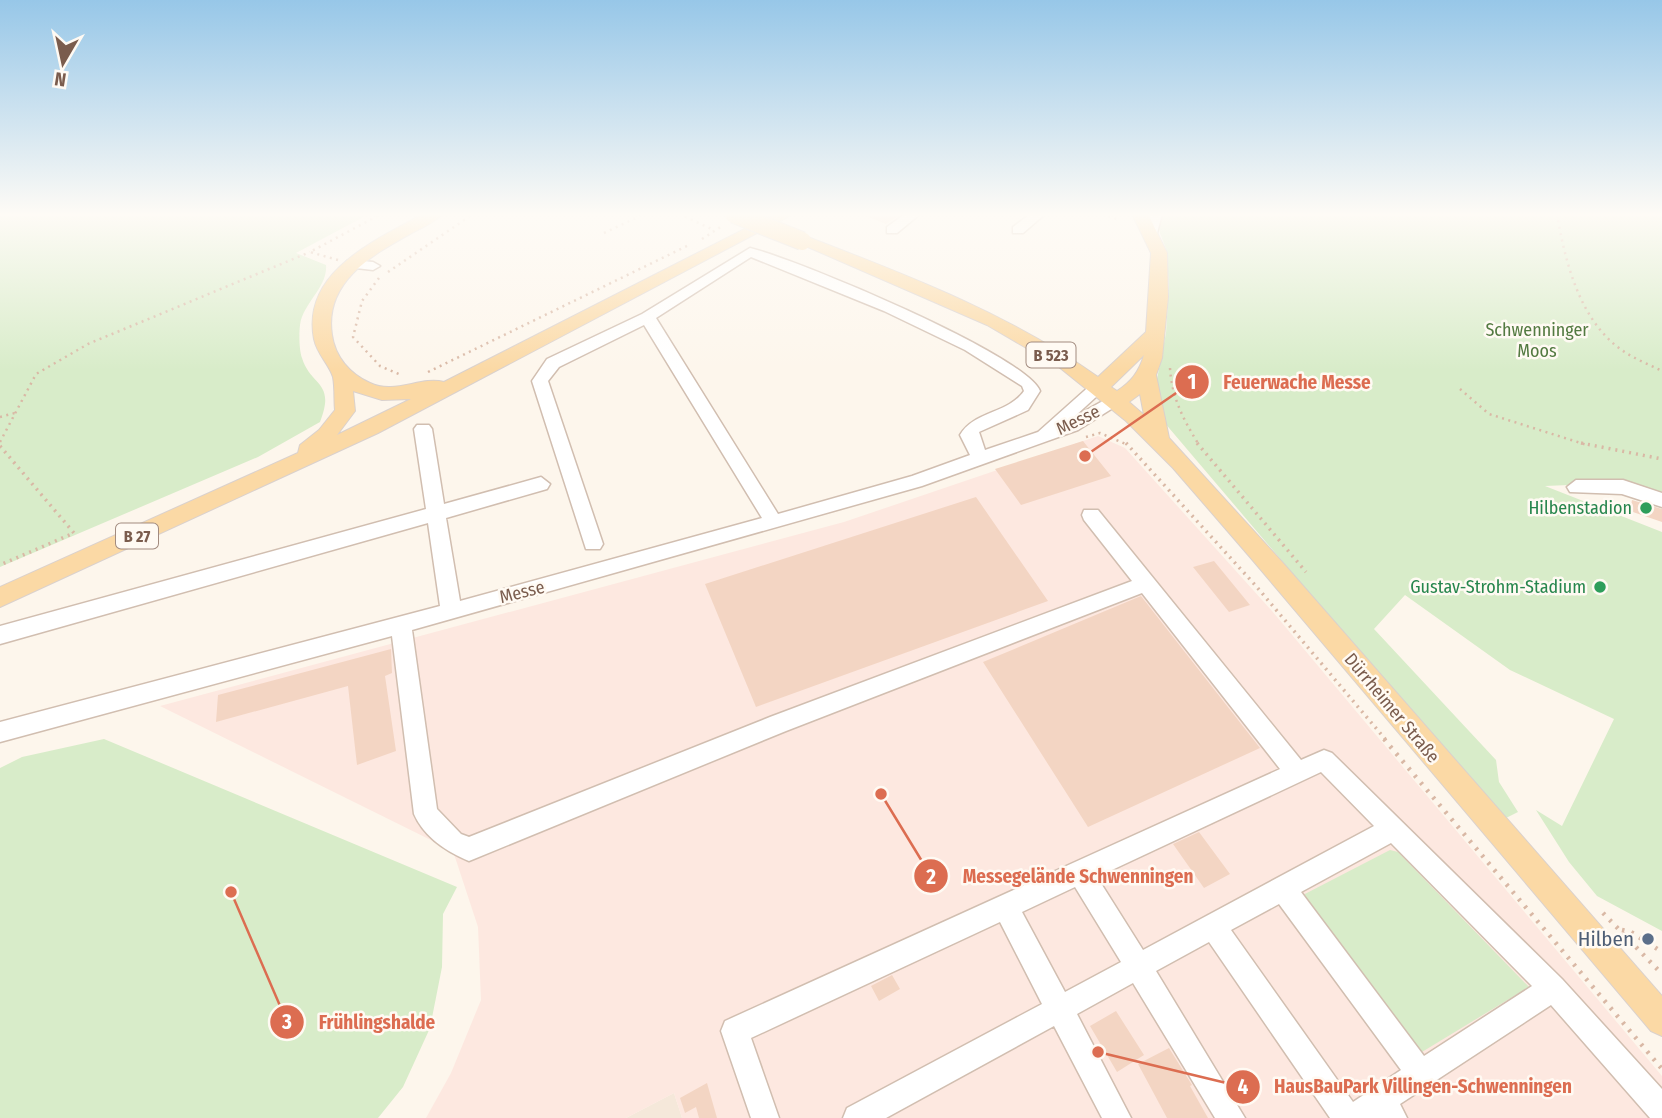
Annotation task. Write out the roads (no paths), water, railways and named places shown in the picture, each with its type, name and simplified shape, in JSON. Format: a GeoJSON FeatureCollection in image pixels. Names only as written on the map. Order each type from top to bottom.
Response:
{"type":"FeatureCollection","features":[{"type":"Feature","properties":{"kind":"main road"},"geometry":{"type":"LineString","coordinates":[[350,266],[335,281],[325,300],[319,321],[327,355],[342,375],[363,388],[382,393],[398,394],[462,383]]}},
{"type":"Feature","properties":{"kind":"main road","name":"B 27"},"geometry":{"type":"LineString","coordinates":[[0,597],[274,474],[462,383],[685,266]]}},
{"type":"Feature","properties":{"kind":"main road","name":"B 523"},"geometry":{"type":"LineString","coordinates":[[865,266],[939,296],[1002,327],[1099,387],[1116,401]]}},
{"type":"Feature","properties":{"kind":"main road"},"geometry":{"type":"LineString","coordinates":[[1155,266],[1157,270]]}},
{"type":"Feature","properties":{"kind":"main road"},"geometry":{"type":"LineString","coordinates":[[1116,401],[1134,389],[1146,375],[1153,358],[1159,297],[1157,266]]}},
{"type":"Feature","properties":{"kind":"main road"},"geometry":{"type":"LineString","coordinates":[[1099,387],[1155,334]]}},
{"type":"Feature","properties":{"kind":"main road"},"geometry":{"type":"LineString","coordinates":[[274,474],[326,435],[340,419],[346,403],[342,375]]}},
{"type":"Feature","properties":{"kind":"main road"},"geometry":{"type":"LineString","coordinates":[[1146,375],[1159,441]]}},
{"type":"Feature","properties":{"kind":"main road","name":"Dürrheimer Straße"},"geometry":{"type":"LineString","coordinates":[[1116,401],[1159,441],[1272,566],[1461,790],[1662,1020]]}},
{"type":"Feature","properties":{"kind":"street"},"geometry":{"type":"LineString","coordinates":[[593,544],[540,381],[553,363],[647,317],[728,266]]}},
{"type":"Feature","properties":{"kind":"street"},"geometry":{"type":"LineString","coordinates":[[785,266],[877,303],[971,346],[1030,383],[1032,391],[1022,406],[973,428],[970,435],[980,458]]}},
{"type":"Feature","properties":{"kind":"street"},"geometry":{"type":"LineString","coordinates":[[647,317],[773,521]]}},
{"type":"Feature","properties":{"kind":"street","name":"Messe"},"geometry":{"type":"LineString","coordinates":[[1040,437],[1099,387]]}},
{"type":"Feature","properties":{"kind":"street","name":"Messe"},"geometry":{"type":"LineString","coordinates":[[0,732],[603,571],[916,481],[1072,426],[1116,401]]}},
{"type":"Feature","properties":{"kind":"street"},"geometry":{"type":"LineString","coordinates":[[423,429],[451,610]]}},
{"type":"Feature","properties":{"kind":"street"},"geometry":{"type":"LineString","coordinates":[[0,635],[541,484]]}},
{"type":"Feature","properties":{"kind":"street"},"geometry":{"type":"LineString","coordinates":[[1576,487],[1623,487],[1662,500]]}},
{"type":"Feature","properties":{"kind":"street"},"geometry":{"type":"LineString","coordinates":[[1091,516],[1298,774]]}},
{"type":"Feature","properties":{"kind":"street"},"geometry":{"type":"LineString","coordinates":[[401,624],[426,814],[453,842],[469,849],[778,724],[1145,584]]}},
{"type":"Feature","properties":{"kind":"street"},"geometry":{"type":"LineString","coordinates":[[765,1118],[735,1031],[1324,760],[1553,988],[1662,1110]]}},
{"type":"Feature","properties":{"kind":"street"},"geometry":{"type":"LineString","coordinates":[[857,1118],[1393,829]]}},
{"type":"Feature","properties":{"kind":"street"},"geometry":{"type":"LineString","coordinates":[[1081,873],[1231,1118]]}},
{"type":"Feature","properties":{"kind":"street"},"geometry":{"type":"LineString","coordinates":[[1283,888],[1421,1074]]}},
{"type":"Feature","properties":{"kind":"street"},"geometry":{"type":"LineString","coordinates":[[1006,908],[1117,1118]]}},
{"type":"Feature","properties":{"kind":"street"},"geometry":{"type":"LineString","coordinates":[[1213,926],[1369,1114],[1421,1074],[1553,988]]}},
{"type":"Feature","properties":{"kind":"place","name":"Feuerwache Messe"},"geometry":{"type":"Point","coordinates":[1085,456]}},
{"type":"Feature","properties":{"kind":"place","name":"Hilbenstadion"},"geometry":{"type":"Point","coordinates":[1646,508]}},
{"type":"Feature","properties":{"kind":"place","name":"Gustav-Strohm-Stadium"},"geometry":{"type":"Point","coordinates":[1600,587]}},
{"type":"Feature","properties":{"kind":"place","name":"Messegelände Schwenningen"},"geometry":{"type":"Point","coordinates":[881,794]}},
{"type":"Feature","properties":{"kind":"place","name":"Frühlingshalde"},"geometry":{"type":"Point","coordinates":[231,892]}},
{"type":"Feature","properties":{"kind":"place","name":"Hilben"},"geometry":{"type":"Point","coordinates":[1648,939]}},
{"type":"Feature","properties":{"kind":"place","name":"HausBauPark Villingen-Schwenningen"},"geometry":{"type":"Point","coordinates":[1098,1052]}},
{"type":"Feature","properties":{"kind":"park label","name":"Schwenninger Moos"},"geometry":{"type":"Point","coordinates":[1537,340]}}]}
